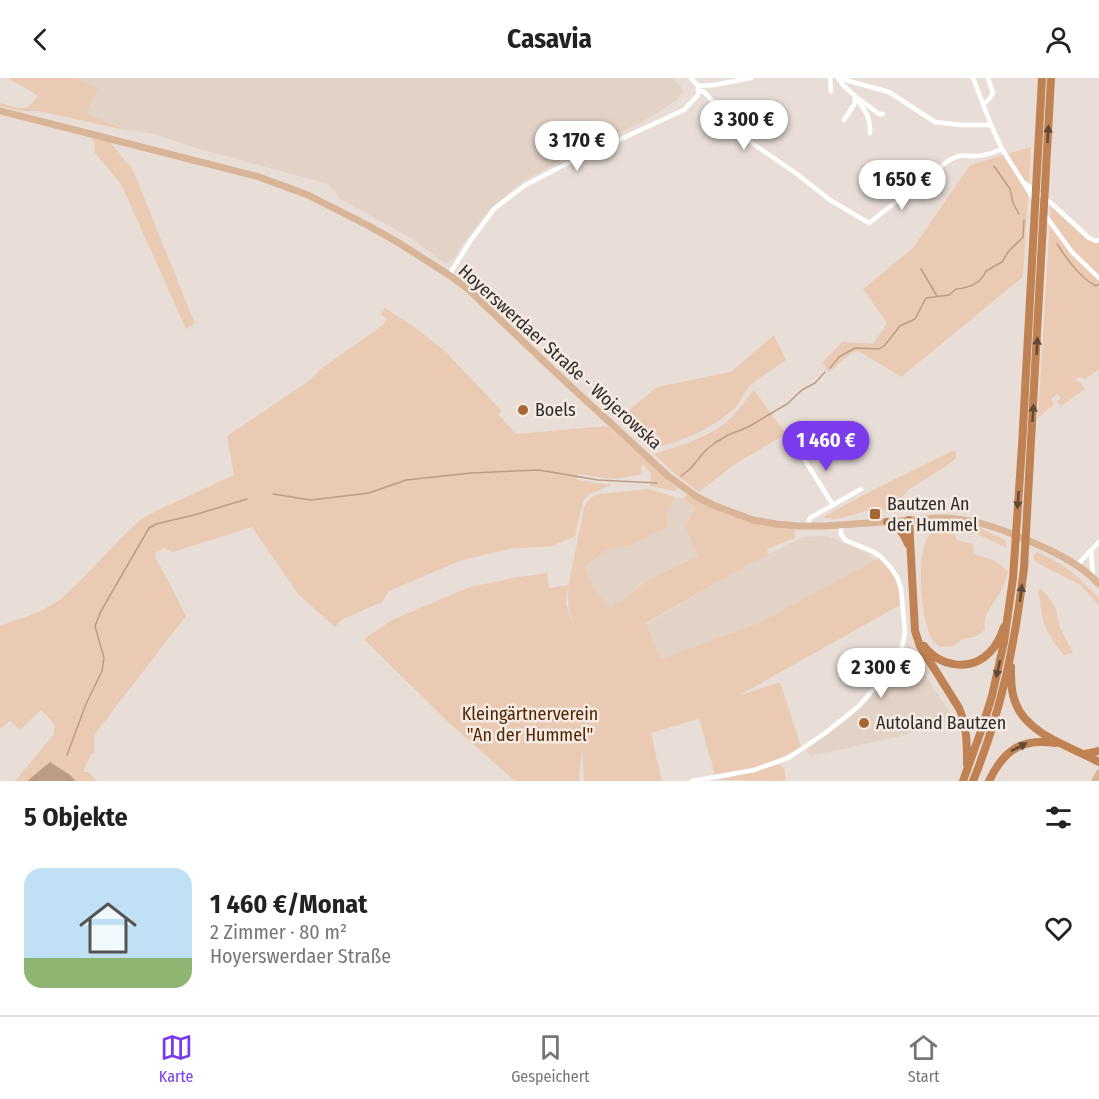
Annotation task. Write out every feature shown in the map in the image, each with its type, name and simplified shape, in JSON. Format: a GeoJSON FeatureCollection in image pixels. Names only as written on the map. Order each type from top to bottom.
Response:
{"type":"FeatureCollection","features":[{"type":"Feature","properties":{"kind":"highway"},"geometry":{"type":"LineString","coordinates":[[1041,189],[1042,78]]}},
{"type":"Feature","properties":{"kind":"highway"},"geometry":{"type":"LineString","coordinates":[[963,781],[992,696],[1009,611],[1051,78]]}},
{"type":"Feature","properties":{"kind":"highway"},"geometry":{"type":"LineString","coordinates":[[973,781],[996,715],[1010,660],[1019,605],[1025,546],[1034,387],[1037,252]]}},
{"type":"Feature","properties":{"kind":"highway"},"geometry":{"type":"LineString","coordinates":[[909,520],[915,631],[920,646],[963,718],[967,739],[967,771]]}},
{"type":"Feature","properties":{"kind":"highway"},"geometry":{"type":"LineString","coordinates":[[887,522],[903,532],[910,549]]}},
{"type":"Feature","properties":{"kind":"highway"},"geometry":{"type":"LineString","coordinates":[[914,615],[920,638],[930,653],[946,663],[961,665],[979,660],[988,654],[999,638],[1009,611]]}},
{"type":"Feature","properties":{"kind":"highway"},"geometry":{"type":"LineString","coordinates":[[1010,660],[1014,698],[1020,713],[1035,728],[1099,762]]}},
{"type":"Feature","properties":{"kind":"highway"},"geometry":{"type":"LineString","coordinates":[[989,781],[994,769],[1002,759],[1022,744],[1039,741],[1064,745]]}},
{"type":"Feature","properties":{"kind":"highway"},"geometry":{"type":"LineString","coordinates":[[1085,754],[1099,751]]}},
{"type":"Feature","properties":{"kind":"main road","name":"Hoyerswerdaer Straße - Wojerowska"},"geometry":{"type":"LineString","coordinates":[[0,111],[234,170],[283,185],[367,225],[449,274],[468,289],[668,476],[713,505],[753,520],[807,527],[940,518],[976,521],[1053,552],[1077,565],[1099,584]]}},
{"type":"Feature","properties":{"kind":"main road"},"geometry":{"type":"LineString","coordinates":[[1095,781],[1099,773]]}},
{"type":"Feature","properties":{"kind":"street"},"geometry":{"type":"LineString","coordinates":[[691,78],[736,129],[752,143],[830,200],[869,223],[948,160],[962,154],[981,156],[1002,149]]}},
{"type":"Feature","properties":{"kind":"street"},"geometry":{"type":"LineString","coordinates":[[698,88],[751,78]]}},
{"type":"Feature","properties":{"kind":"street"},"geometry":{"type":"LineString","coordinates":[[830,78],[831,91]]}},
{"type":"Feature","properties":{"kind":"street"},"geometry":{"type":"LineString","coordinates":[[838,78],[855,96],[883,114]]}},
{"type":"Feature","properties":{"kind":"street"},"geometry":{"type":"LineString","coordinates":[[838,78],[889,92],[935,122],[991,125]]}},
{"type":"Feature","properties":{"kind":"street"},"geometry":{"type":"LineString","coordinates":[[973,78],[1002,149],[1022,181],[1072,252],[1098,277]]}},
{"type":"Feature","properties":{"kind":"street"},"geometry":{"type":"LineString","coordinates":[[983,105],[993,93],[988,78]]}},
{"type":"Feature","properties":{"kind":"street"},"geometry":{"type":"LineString","coordinates":[[449,274],[494,209],[524,186],[684,110],[698,95],[698,88]]}},
{"type":"Feature","properties":{"kind":"street"},"geometry":{"type":"LineString","coordinates":[[855,96],[869,118],[870,133]]}},
{"type":"Feature","properties":{"kind":"street"},"geometry":{"type":"LineString","coordinates":[[844,120],[855,103],[855,96]]}},
{"type":"Feature","properties":{"kind":"street"},"geometry":{"type":"LineString","coordinates":[[869,118],[876,111]]}},
{"type":"Feature","properties":{"kind":"street"},"geometry":{"type":"LineString","coordinates":[[1022,181],[1051,203],[1089,238],[1099,240]]}},
{"type":"Feature","properties":{"kind":"street"},"geometry":{"type":"LineString","coordinates":[[800,451],[833,505]]}},
{"type":"Feature","properties":{"kind":"street"},"geometry":{"type":"LineString","coordinates":[[807,527],[810,518],[861,489]]}},
{"type":"Feature","properties":{"kind":"street"},"geometry":{"type":"LineString","coordinates":[[692,781],[754,770],[788,758],[824,735],[859,705],[883,678],[902,647],[905,633],[901,588],[897,578],[881,557],[845,540],[841,525]]}},
{"type":"Feature","properties":{"kind":"street"},"geometry":{"type":"LineString","coordinates":[[1077,565],[1099,542]]}},
{"type":"Feature","properties":{"kind":"street"},"geometry":{"type":"LineString","coordinates":[[1090,550],[1093,578]]}},
{"type":"Feature","properties":{"kind":"shaded area"},"geometry":{"type":"Polygon","coordinates":[[[77,78],[673,78],[681,86],[682,92],[678,99],[644,121],[522,182],[492,207],[463,243],[455,257],[446,264],[411,238],[340,199],[328,184],[196,148],[151,133],[125,130],[86,113],[77,78]]]}},
{"type":"Feature","properties":{"kind":"shaded area"},"geometry":{"type":"Polygon","coordinates":[[[675,497],[683,498],[695,507],[685,526],[699,555],[650,579],[610,609],[595,590],[585,567],[606,550],[630,546],[666,514],[675,497]]]}},
{"type":"Feature","properties":{"kind":"shaded area"},"geometry":{"type":"Polygon","coordinates":[[[828,536],[868,554],[875,561],[759,623],[661,659],[646,624],[751,563],[803,537],[828,536]]]}},
{"type":"Feature","properties":{"kind":"shaded area"},"geometry":{"type":"Polygon","coordinates":[[[909,645],[922,671],[951,714],[945,722],[897,737],[810,756],[806,750],[851,717],[877,690],[909,645]]]}},
{"type":"Feature","properties":{"kind":"shaded area"},"geometry":{"type":"Polygon","coordinates":[[[50,762],[70,775],[76,781],[27,781],[50,762]]]}},
{"type":"Feature","properties":{"kind":"green space"},"geometry":{"type":"Polygon","coordinates":[[[7,78],[77,78],[98,89],[86,113],[125,130],[38,111],[21,111],[0,106],[0,103],[27,108],[38,96],[7,78]]]}},
{"type":"Feature","properties":{"kind":"green space"},"geometry":{"type":"Polygon","coordinates":[[[94,139],[109,141],[133,170],[195,324],[186,329],[121,184],[95,153],[94,139]]]}},
{"type":"Feature","properties":{"kind":"green space"},"geometry":{"type":"Polygon","coordinates":[[[1031,147],[1023,277],[901,377],[859,351],[853,352],[829,372],[822,363],[842,342],[873,344],[887,323],[863,289],[913,248],[970,165],[1031,147]]]}},
{"type":"Feature","properties":{"kind":"green space"},"geometry":{"type":"Polygon","coordinates":[[[1051,203],[1089,238],[1099,240],[1099,369],[1085,379],[1079,377],[1075,380],[1079,381],[1085,389],[1061,406],[1057,401],[1061,398],[1057,394],[1051,399],[1054,404],[1038,418],[1051,203]]]}},
{"type":"Feature","properties":{"kind":"green space"},"geometry":{"type":"Polygon","coordinates":[[[385,308],[444,350],[501,410],[499,415],[516,434],[607,426],[677,488],[675,491],[650,486],[651,473],[642,464],[641,475],[613,479],[578,474],[577,480],[612,485],[590,494],[583,501],[575,536],[553,546],[509,549],[462,560],[389,591],[382,602],[343,619],[335,627],[298,594],[252,527],[173,552],[164,548],[154,554],[186,616],[94,735],[94,753],[83,771],[88,772],[97,781],[76,781],[50,762],[27,781],[15,781],[54,734],[54,724],[41,710],[20,730],[10,721],[0,729],[0,626],[41,611],[61,599],[140,520],[234,475],[227,436],[309,381],[321,369],[383,325],[387,319],[381,314],[385,308]]]}},
{"type":"Feature","properties":{"kind":"green space"},"geometry":{"type":"Polygon","coordinates":[[[774,335],[786,360],[752,384],[736,407],[707,428],[687,438],[653,448],[621,417],[657,387],[731,372],[774,335]]]}},
{"type":"Feature","properties":{"kind":"green space"},"geometry":{"type":"Polygon","coordinates":[[[754,390],[786,434],[735,464],[699,492],[654,454],[694,440],[722,426],[754,390]]]}},
{"type":"Feature","properties":{"kind":"green space"},"geometry":{"type":"Polygon","coordinates":[[[952,451],[956,452],[956,458],[908,490],[902,498],[899,509],[875,509],[835,519],[823,517],[871,491],[952,451]]]}},
{"type":"Feature","properties":{"kind":"green space","name":"Kleingärtnerverein \"An der Hummel\""},"geometry":{"type":"Polygon","coordinates":[[[649,489],[675,497],[666,514],[668,526],[630,546],[606,550],[585,567],[595,590],[610,609],[650,579],[698,556],[685,526],[695,508],[683,498],[687,495],[714,509],[755,523],[795,530],[795,538],[767,549],[769,555],[646,623],[661,659],[759,623],[879,558],[892,573],[899,591],[900,605],[738,696],[780,682],[801,747],[753,768],[715,775],[699,719],[651,733],[662,781],[584,781],[582,748],[579,781],[515,781],[447,721],[364,639],[392,620],[470,587],[547,573],[549,588],[568,585],[566,604],[573,624],[568,604],[568,589],[584,507],[598,494],[649,489]]]}},
{"type":"Feature","properties":{"kind":"green space"},"geometry":{"type":"Polygon","coordinates":[[[958,524],[980,528],[1005,540],[1007,548],[977,534],[954,533],[957,540],[973,544],[974,554],[996,562],[1008,572],[1001,591],[985,619],[985,630],[975,637],[962,639],[954,646],[940,647],[933,641],[925,620],[921,588],[922,557],[925,544],[935,530],[958,524]]]}},
{"type":"Feature","properties":{"kind":"green space"},"geometry":{"type":"Polygon","coordinates":[[[1037,552],[1056,561],[1078,577],[1099,599],[1099,605],[1079,584],[1034,560],[1037,552]]]}},
{"type":"Feature","properties":{"kind":"green space"},"geometry":{"type":"Polygon","coordinates":[[[1041,589],[1056,609],[1059,625],[1073,653],[1064,655],[1046,629],[1038,590],[1041,589]]]}},
{"type":"Feature","properties":{"kind":"green space"},"geometry":{"type":"Polygon","coordinates":[[[779,764],[784,768],[786,779],[783,781],[718,780],[754,772],[779,764]]]}},
{"type":"Feature","properties":{"kind":"waterway"},"geometry":{"type":"LineString","coordinates":[[994,166],[1010,189],[1013,203],[1019,214]]}},
{"type":"Feature","properties":{"kind":"waterway"},"geometry":{"type":"LineString","coordinates":[[830,368],[839,357],[855,348],[879,349],[885,345],[900,326],[915,319],[926,298],[949,295],[956,289],[978,282],[986,271],[1002,262],[1008,252],[1023,237],[1024,220]]}},
{"type":"Feature","properties":{"kind":"waterway"},"geometry":{"type":"LineString","coordinates":[[1057,244],[1079,273],[1090,283],[1096,286],[1099,284]]}},
{"type":"Feature","properties":{"kind":"waterway"},"geometry":{"type":"LineString","coordinates":[[921,269],[937,296]]}},
{"type":"Feature","properties":{"kind":"waterway"},"geometry":{"type":"LineString","coordinates":[[681,476],[715,443],[787,404],[802,390],[815,383],[825,372]]}},
{"type":"Feature","properties":{"kind":"waterway"},"geometry":{"type":"LineString","coordinates":[[273,494],[311,500],[369,493],[406,480],[471,473],[539,470],[598,480],[657,483]]}},
{"type":"Feature","properties":{"kind":"waterway"},"geometry":{"type":"LineString","coordinates":[[67,755],[86,704],[102,671],[104,658],[95,626],[101,611],[149,528],[156,524],[247,499]]}},
{"type":"Feature","properties":{"kind":"place","name":"Boels"},"geometry":{"type":"Point","coordinates":[523,410]}},
{"type":"Feature","properties":{"kind":"place","name":"Bautzen An der Hummel"},"geometry":{"type":"Point","coordinates":[875,514]}},
{"type":"Feature","properties":{"kind":"place","name":"Autoland Bautzen"},"geometry":{"type":"Point","coordinates":[864,723]}}]}
